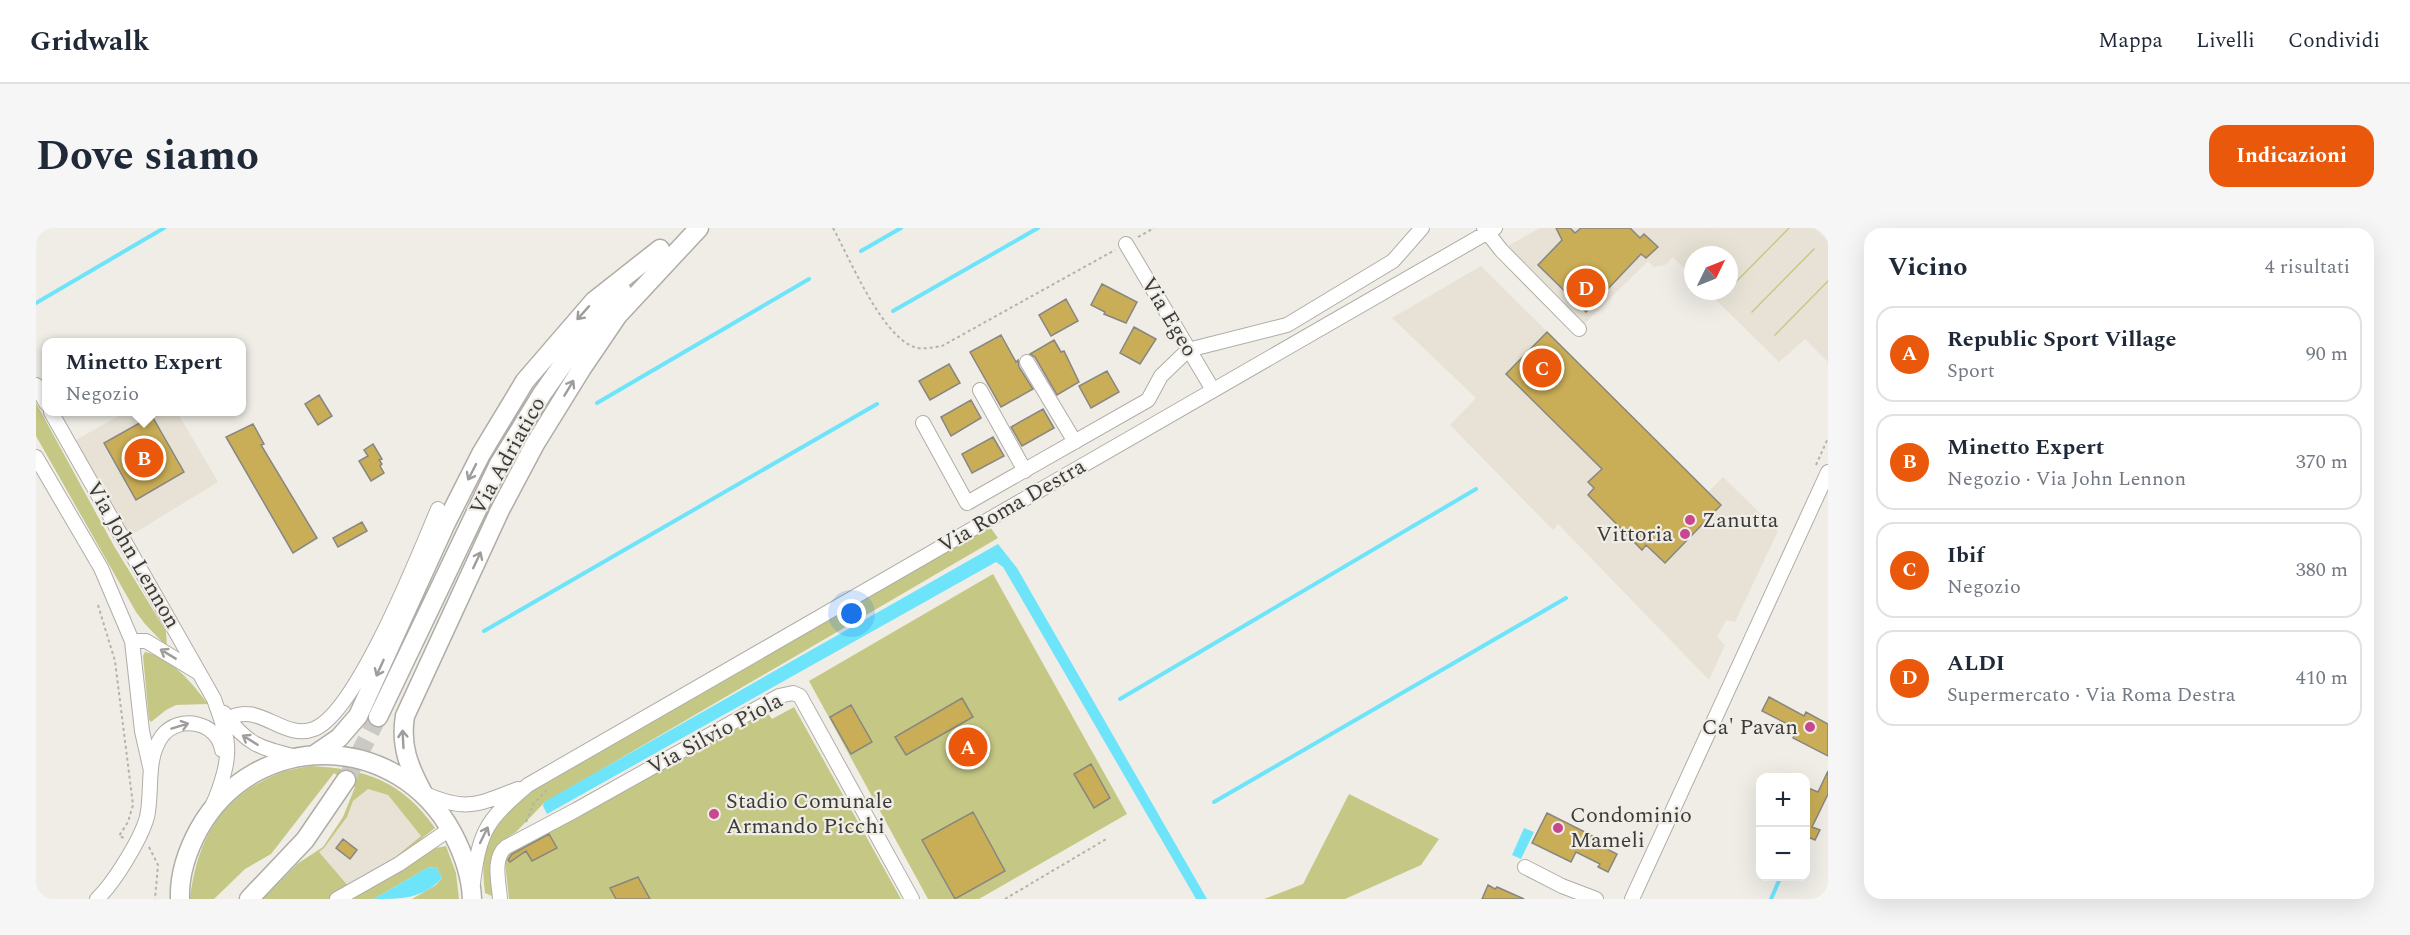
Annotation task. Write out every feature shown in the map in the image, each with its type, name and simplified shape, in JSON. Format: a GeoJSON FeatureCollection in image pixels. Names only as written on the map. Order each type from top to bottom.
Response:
{"type":"FeatureCollection","features":[{"type":"Feature","properties":{"kind":"main road","name":"Via Adriatico"},"geometry":{"type":"LineString","coordinates":[[378,717],[499,464],[519,429],[574,349],[660,249],[687,228]]}},
{"type":"Feature","properties":{"kind":"main road"},"geometry":{"type":"LineString","coordinates":[[472,895],[462,852],[450,829],[423,793],[406,759],[403,745],[405,716],[500,510],[536,444],[582,368],[618,315],[699,228]]}},
{"type":"Feature","properties":{"kind":"main road"},"geometry":{"type":"LineString","coordinates":[[308,757],[339,738],[358,716],[447,523],[486,445],[525,381],[594,301],[660,249]]}},
{"type":"Feature","properties":{"kind":"main road"},"geometry":{"type":"LineString","coordinates":[[171,899],[182,877],[193,841],[206,817],[229,791],[258,771],[279,762],[340,755],[364,760],[404,777],[423,793]]}},
{"type":"Feature","properties":{"kind":"main road"},"geometry":{"type":"LineString","coordinates":[[249,899],[305,840],[346,780]]}},
{"type":"Feature","properties":{"kind":"main road"},"geometry":{"type":"LineString","coordinates":[[180,899],[182,877]]}},
{"type":"Feature","properties":{"kind":"street"},"geometry":{"type":"LineString","coordinates":[[923,423],[967,503],[1148,400],[1161,376],[1188,350],[1287,325],[1393,261],[1422,228]]}},
{"type":"Feature","properties":{"kind":"street","name":"Via Roma Destra"},"geometry":{"type":"LineString","coordinates":[[423,793],[444,802],[474,805],[528,785],[1489,230]]}},
{"type":"Feature","properties":{"kind":"street"},"geometry":{"type":"LineString","coordinates":[[1489,230],[1501,250],[1579,329]]}},
{"type":"Feature","properties":{"kind":"street","name":"Via Egeo"},"geometry":{"type":"LineString","coordinates":[[1126,244],[1213,390]]}},
{"type":"Feature","properties":{"kind":"street"},"geometry":{"type":"LineString","coordinates":[[1028,362],[1075,442]]}},
{"type":"Feature","properties":{"kind":"street"},"geometry":{"type":"LineString","coordinates":[[980,390],[1025,471]]}},
{"type":"Feature","properties":{"kind":"street","name":"Via John Lennon"},"geometry":{"type":"LineString","coordinates":[[54,416],[214,699],[228,719],[247,741],[266,749],[308,757]]}},
{"type":"Feature","properties":{"kind":"street"},"geometry":{"type":"LineString","coordinates":[[36,457],[100,568],[132,641],[142,731],[151,771]]}},
{"type":"Feature","properties":{"kind":"street"},"geometry":{"type":"LineString","coordinates":[[1632,899],[1828,472]]}},
{"type":"Feature","properties":{"kind":"street"},"geometry":{"type":"LineString","coordinates":[[228,719],[242,713],[259,715],[282,727],[312,730],[330,718],[360,675],[399,603],[438,509]]}},
{"type":"Feature","properties":{"kind":"street"},"geometry":{"type":"LineString","coordinates":[[132,641],[146,641],[201,674]]}},
{"type":"Feature","properties":{"kind":"street","name":"Via Silvio Piola"},"geometry":{"type":"LineString","coordinates":[[500,899],[499,855],[506,847],[779,696],[793,693],[800,696],[912,899]]}},
{"type":"Feature","properties":{"kind":"street","name":"Via John Lennon"},"geometry":{"type":"LineString","coordinates":[[206,817],[216,798],[228,755],[228,742],[214,699]]}},
{"type":"Feature","properties":{"kind":"street"},"geometry":{"type":"LineString","coordinates":[[98,899],[114,879],[143,827],[147,816],[151,771],[156,747],[163,736],[174,726],[188,723],[205,727],[217,736],[222,747],[224,773]]}},
{"type":"Feature","properties":{"kind":"street","name":"Via Roma Destra"},"geometry":{"type":"LineString","coordinates":[[472,895],[478,848],[486,830],[496,814],[528,785]]}},
{"type":"Feature","properties":{"kind":"street"},"geometry":{"type":"LineString","coordinates":[[337,899],[399,864],[450,829]]}},
{"type":"Feature","properties":{"kind":"street"},"geometry":{"type":"LineString","coordinates":[[1525,867],[1596,899]]}},
{"type":"Feature","properties":{"kind":"path"},"geometry":{"type":"LineString","coordinates":[[833,228],[882,320],[901,338],[921,348],[942,346],[1154,228]]}},
{"type":"Feature","properties":{"kind":"path"},"geometry":{"type":"LineString","coordinates":[[98,605],[116,661],[133,805],[128,822],[119,836]]}},
{"type":"Feature","properties":{"kind":"path"},"geometry":{"type":"LineString","coordinates":[[522,837],[534,803],[552,786]]}},
{"type":"Feature","properties":{"kind":"path"},"geometry":{"type":"LineString","coordinates":[[1005,899],[1108,838]]}},
{"type":"Feature","properties":{"kind":"path"},"geometry":{"type":"LineString","coordinates":[[149,847],[158,865],[155,899]]}},
{"type":"Feature","properties":{"kind":"shaded area"},"geometry":{"type":"Polygon","coordinates":[[[1540,228],[1815,228],[1828,241],[1828,362],[1805,339],[1779,362],[1716,300],[1738,300],[1738,246],[1684,246],[1684,268],[1673,257],[1665,265],[1654,267],[1648,261],[1576,332],[1495,253],[1540,228]]]}},
{"type":"Feature","properties":{"kind":"shaded area"},"geometry":{"type":"Polygon","coordinates":[[[1481,266],[1708,492],[1723,477],[1778,531],[1735,622],[1726,620],[1717,637],[1725,645],[1709,680],[1558,524],[1553,530],[1450,425],[1476,398],[1392,318],[1481,266]]]}},
{"type":"Feature","properties":{"kind":"shaded area"},"geometry":{"type":"Polygon","coordinates":[[[119,416],[179,416],[218,482],[128,537],[74,441],[119,416]]]}},
{"type":"Feature","properties":{"kind":"shaded area"},"geometry":{"type":"Polygon","coordinates":[[[368,789],[388,795],[421,836],[372,876],[348,887],[318,851],[324,848],[347,817],[353,801],[368,789]]]}},
{"type":"Feature","properties":{"kind":"green space"},"geometry":{"type":"Polygon","coordinates":[[[1788,228],[1790,228],[1738,281],[1788,228]]]}},
{"type":"Feature","properties":{"kind":"green space"},"geometry":{"type":"Polygon","coordinates":[[[1815,249],[1752,313],[1751,312],[1815,249]]]}},
{"type":"Feature","properties":{"kind":"green space"},"geometry":{"type":"Polygon","coordinates":[[[1828,280],[1828,282],[1775,336],[1774,335],[1828,280]]]}},
{"type":"Feature","properties":{"kind":"green space"},"geometry":{"type":"Polygon","coordinates":[[[36,403],[114,546],[166,631],[167,647],[136,612],[36,436],[36,403]]]}},
{"type":"Feature","properties":{"kind":"green space"},"geometry":{"type":"Polygon","coordinates":[[[988,524],[998,538],[544,803],[516,832],[505,839],[497,852],[492,896],[485,893],[483,868],[487,842],[500,819],[520,799],[988,524]]]}},
{"type":"Feature","properties":{"kind":"green space"},"geometry":{"type":"Polygon","coordinates":[[[993,574],[1127,814],[979,899],[928,899],[809,681],[993,574]]]}},
{"type":"Feature","properties":{"kind":"green space"},"geometry":{"type":"Polygon","coordinates":[[[145,652],[173,666],[208,704],[176,705],[151,722],[143,656],[145,652]]]}},
{"type":"Feature","properties":{"kind":"green space","name":"Stadio Comunale Armando Picchi"},"geometry":{"type":"Polygon","coordinates":[[[794,707],[901,899],[509,899],[504,853],[764,708],[772,719],[794,707]]]}},
{"type":"Feature","properties":{"kind":"green space"},"geometry":{"type":"Polygon","coordinates":[[[311,766],[349,770],[381,780],[409,799],[435,828],[420,840],[426,850],[446,846],[456,873],[459,899],[412,899],[436,885],[442,878],[436,867],[427,868],[374,899],[263,899],[297,864],[323,847],[343,817],[355,787],[334,773],[271,854],[245,869],[214,899],[190,899],[193,878],[205,841],[225,809],[239,796],[279,773],[311,766]],[[368,789],[353,801],[347,817],[319,852],[349,887],[372,876],[421,836],[388,795],[368,789]]]}},
{"type":"Feature","properties":{"kind":"green space"},"geometry":{"type":"Polygon","coordinates":[[[1349,794],[1439,839],[1421,865],[1345,899],[1264,899],[1303,884],[1349,794]]]}},
{"type":"Feature","properties":{"kind":"water"},"geometry":{"type":"Polygon","coordinates":[[[998,544],[1017,568],[1207,899],[1196,899],[1003,567],[996,562],[547,814],[543,806],[544,802],[998,544]]]}},
{"type":"Feature","properties":{"kind":"water"},"geometry":{"type":"Polygon","coordinates":[[[1524,828],[1534,832],[1521,859],[1512,855],[1524,828]]]}},
{"type":"Feature","properties":{"kind":"water"},"geometry":{"type":"Polygon","coordinates":[[[436,867],[442,878],[427,890],[402,898],[374,899],[427,868],[436,867]]]}},
{"type":"Feature","properties":{"kind":"building"},"geometry":{"type":"Polygon","coordinates":[[[1556,228],[1570,228],[1575,233],[1581,228],[1630,228],[1640,238],[1644,234],[1658,247],[1646,258],[1641,254],[1586,312],[1538,265],[1562,240],[1556,228]]]}},
{"type":"Feature","properties":{"kind":"building"},"geometry":{"type":"Polygon","coordinates":[[[1102,284],[1137,302],[1126,323],[1104,314],[1105,312],[1091,305],[1102,284]]]}},
{"type":"Feature","properties":{"kind":"building"},"geometry":{"type":"Polygon","coordinates":[[[1066,299],[1078,321],[1051,336],[1039,315],[1066,299]]]}},
{"type":"Feature","properties":{"kind":"building"},"geometry":{"type":"Polygon","coordinates":[[[1134,327],[1156,339],[1140,364],[1120,353],[1134,327]]]}},
{"type":"Feature","properties":{"kind":"building"},"geometry":{"type":"Polygon","coordinates":[[[1547,332],[1721,505],[1665,563],[1646,545],[1642,550],[1588,495],[1594,488],[1588,482],[1602,469],[1506,374],[1547,332]]]}},
{"type":"Feature","properties":{"kind":"building"},"geometry":{"type":"Polygon","coordinates":[[[1001,335],[1016,362],[1018,360],[1019,367],[1033,389],[1001,407],[970,352],[1001,335]]]}},
{"type":"Feature","properties":{"kind":"building"},"geometry":{"type":"Polygon","coordinates":[[[1054,340],[1061,352],[1064,351],[1079,382],[1057,395],[1035,357],[1030,354],[1054,340]]]}},
{"type":"Feature","properties":{"kind":"building"},"geometry":{"type":"Polygon","coordinates":[[[949,364],[960,383],[930,400],[919,381],[949,364]]]}},
{"type":"Feature","properties":{"kind":"building"},"geometry":{"type":"Polygon","coordinates":[[[1107,371],[1119,392],[1091,408],[1079,386],[1107,371]]]}},
{"type":"Feature","properties":{"kind":"building"},"geometry":{"type":"Polygon","coordinates":[[[319,395],[332,416],[318,425],[305,404],[319,395]]]}},
{"type":"Feature","properties":{"kind":"building"},"geometry":{"type":"Polygon","coordinates":[[[971,400],[981,418],[951,436],[941,417],[971,400]]]}},
{"type":"Feature","properties":{"kind":"building"},"geometry":{"type":"Polygon","coordinates":[[[1043,409],[1054,428],[1022,446],[1011,427],[1043,409]]]}},
{"type":"Feature","properties":{"kind":"building"},"geometry":{"type":"Polygon","coordinates":[[[152,416],[184,472],[136,500],[104,443],[152,416]]]}},
{"type":"Feature","properties":{"kind":"building"},"geometry":{"type":"Polygon","coordinates":[[[253,424],[264,444],[261,445],[317,538],[293,553],[226,437],[253,424]]]}},
{"type":"Feature","properties":{"kind":"building"},"geometry":{"type":"Polygon","coordinates":[[[993,437],[1004,456],[972,473],[962,454],[993,437]]]}},
{"type":"Feature","properties":{"kind":"building"},"geometry":{"type":"Polygon","coordinates":[[[373,444],[382,459],[379,460],[384,473],[371,481],[359,461],[368,456],[364,450],[373,444]]]}},
{"type":"Feature","properties":{"kind":"building"},"geometry":{"type":"Polygon","coordinates":[[[362,522],[367,531],[338,547],[333,538],[362,522]]]}},
{"type":"Feature","properties":{"kind":"building","name":"Ca' Pavan"},"geometry":{"type":"Polygon","coordinates":[[[1769,697],[1804,716],[1806,712],[1828,724],[1828,756],[1793,738],[1797,729],[1762,711],[1769,697]]]}},
{"type":"Feature","properties":{"kind":"building"},"geometry":{"type":"Polygon","coordinates":[[[962,698],[973,717],[906,755],[895,737],[962,698]]]}},
{"type":"Feature","properties":{"kind":"building"},"geometry":{"type":"Polygon","coordinates":[[[851,705],[872,742],[851,754],[830,717],[851,705]]]}},
{"type":"Feature","properties":{"kind":"building"},"geometry":{"type":"Polygon","coordinates":[[[977,746],[986,759],[976,765],[968,751],[977,746]]]}},
{"type":"Feature","properties":{"kind":"building"},"geometry":{"type":"Polygon","coordinates":[[[1091,764],[1110,798],[1094,808],[1074,774],[1091,764]]]}},
{"type":"Feature","properties":{"kind":"building"},"geometry":{"type":"Polygon","coordinates":[[[1828,771],[1828,794],[1812,827],[1820,830],[1815,840],[1810,838],[1810,789],[1818,792],[1828,771]]]}},
{"type":"Feature","properties":{"kind":"building"},"geometry":{"type":"Polygon","coordinates":[[[973,812],[1005,871],[955,899],[922,840],[973,812]]]}},
{"type":"Feature","properties":{"kind":"building","name":"Condominio Mameli"},"geometry":{"type":"Polygon","coordinates":[[[1547,813],[1607,843],[1605,848],[1617,854],[1608,872],[1598,867],[1600,864],[1576,852],[1571,862],[1532,843],[1547,813]]]}},
{"type":"Feature","properties":{"kind":"building"},"geometry":{"type":"Polygon","coordinates":[[[549,834],[557,848],[532,861],[526,851],[510,862],[508,860],[512,854],[549,834]]]}},
{"type":"Feature","properties":{"kind":"building"},"geometry":{"type":"Polygon","coordinates":[[[343,839],[357,850],[350,859],[336,848],[343,839]]]}},
{"type":"Feature","properties":{"kind":"building"},"geometry":{"type":"Polygon","coordinates":[[[638,877],[650,899],[616,899],[610,888],[638,877]]]}},
{"type":"Feature","properties":{"kind":"building"},"geometry":{"type":"Polygon","coordinates":[[[1488,885],[1495,889],[1497,887],[1524,899],[1482,899],[1488,885]]]}},
{"type":"Feature","properties":{"kind":"waterway"},"geometry":{"type":"LineString","coordinates":[[36,303],[164,228]]}},
{"type":"Feature","properties":{"kind":"waterway"},"geometry":{"type":"LineString","coordinates":[[861,251],[901,228]]}},
{"type":"Feature","properties":{"kind":"waterway"},"geometry":{"type":"LineString","coordinates":[[893,311],[1038,228]]}},
{"type":"Feature","properties":{"kind":"waterway"},"geometry":{"type":"LineString","coordinates":[[597,403],[809,279]]}},
{"type":"Feature","properties":{"kind":"waterway"},"geometry":{"type":"LineString","coordinates":[[484,631],[877,404]]}},
{"type":"Feature","properties":{"kind":"waterway"},"geometry":{"type":"LineString","coordinates":[[1120,699],[1476,489]]}},
{"type":"Feature","properties":{"kind":"waterway"},"geometry":{"type":"LineString","coordinates":[[1214,802],[1566,598]]}},
{"type":"Feature","properties":{"kind":"waterway"},"geometry":{"type":"LineString","coordinates":[[1771,899],[1779,881]]}},
{"type":"Feature","properties":{"kind":"tunnel"},"geometry":{"type":"LineString","coordinates":[[346,780],[378,717]]}},
{"type":"Feature","properties":{"kind":"place","name":"ALDI"},"geometry":{"type":"Point","coordinates":[1586,288]}},
{"type":"Feature","properties":{"kind":"place","name":"Ibif"},"geometry":{"type":"Point","coordinates":[1542,368]}},
{"type":"Feature","properties":{"kind":"place","name":"Minetto Expert"},"geometry":{"type":"Point","coordinates":[144,458]}},
{"type":"Feature","properties":{"kind":"place","name":"Zanutta"},"geometry":{"type":"Point","coordinates":[1690,520]}},
{"type":"Feature","properties":{"kind":"place","name":"Vittoria"},"geometry":{"type":"Point","coordinates":[1685,534]}},
{"type":"Feature","properties":{"kind":"place","name":"Ca' Pavan"},"geometry":{"type":"Point","coordinates":[1810,727]}},
{"type":"Feature","properties":{"kind":"place","name":"Republic Sport Village"},"geometry":{"type":"Point","coordinates":[968,747]}},
{"type":"Feature","properties":{"kind":"place","name":"Stadio Comunale Armando Picchi"},"geometry":{"type":"Point","coordinates":[714,814]}},
{"type":"Feature","properties":{"kind":"place","name":"Condominio Mameli"},"geometry":{"type":"Point","coordinates":[1558,828]}}]}
